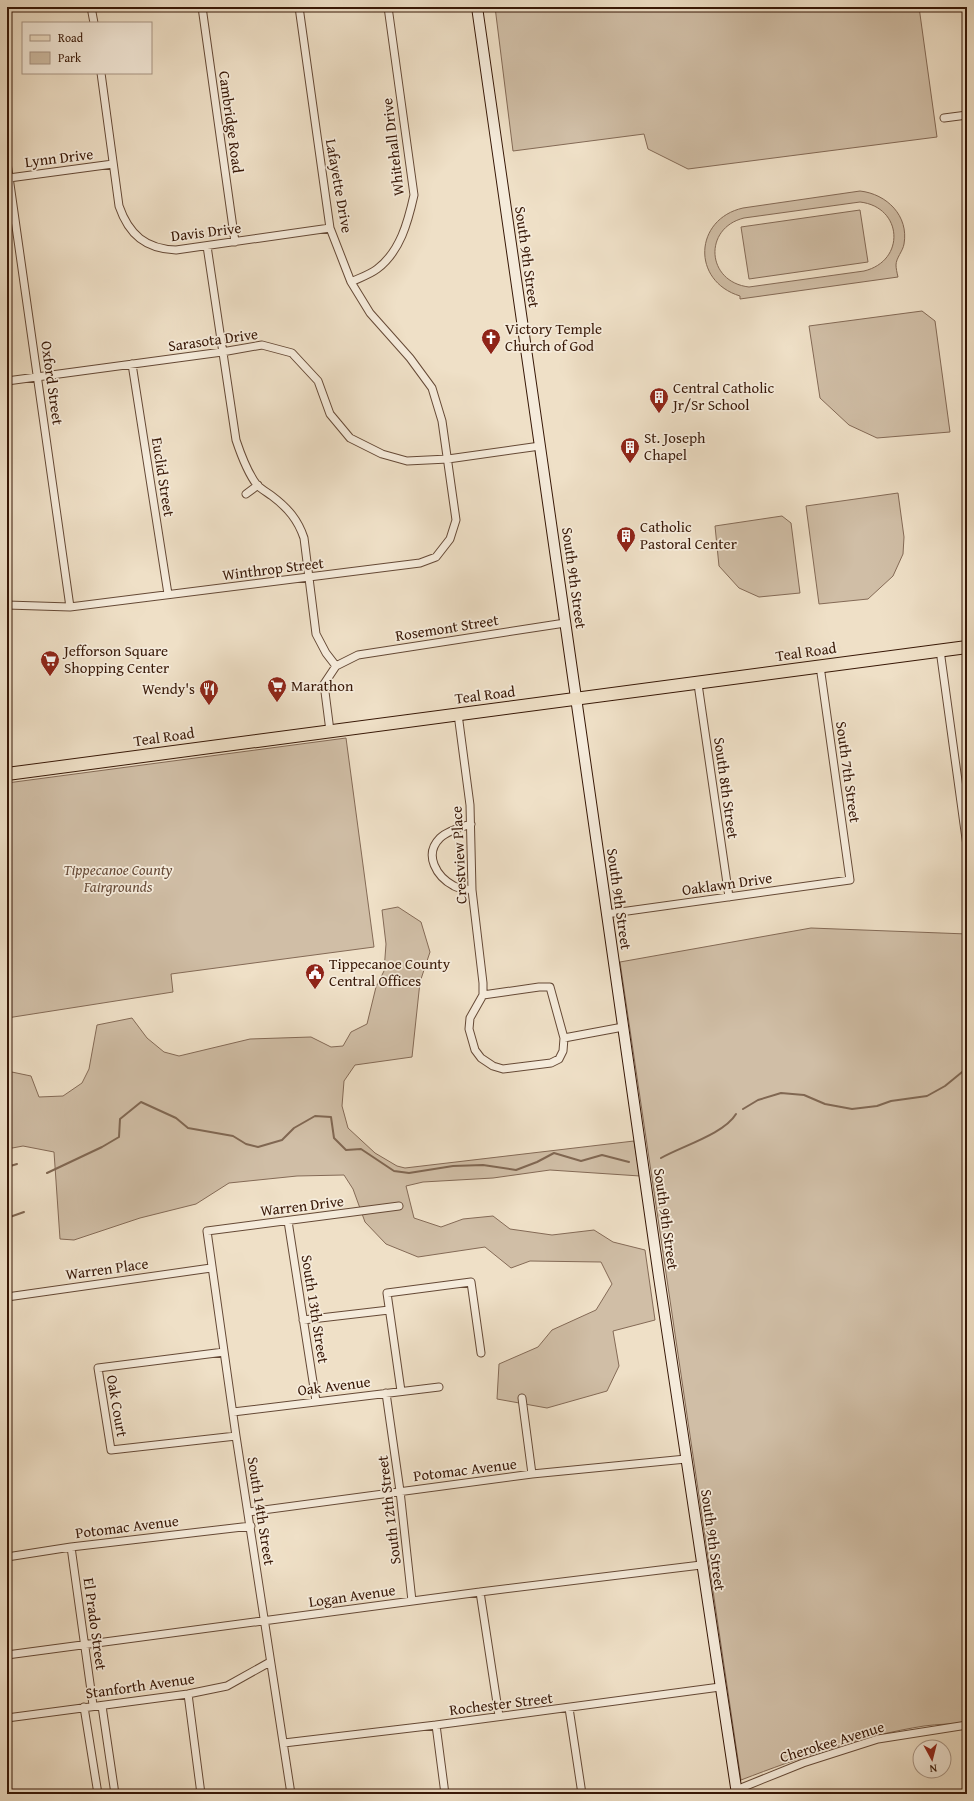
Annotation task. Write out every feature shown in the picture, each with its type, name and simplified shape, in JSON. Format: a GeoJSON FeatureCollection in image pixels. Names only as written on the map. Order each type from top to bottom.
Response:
{"type":"FeatureCollection","features":[{"type":"Feature","properties":{"kind":"main road","name":"Teal Road"},"geometry":{"type":"LineString","coordinates":[[7,774],[458,714],[698,684],[820,666],[967,647]]}},
{"type":"Feature","properties":{"kind":"street"},"geometry":{"type":"LineString","coordinates":[[91,7],[94,22]]}},
{"type":"Feature","properties":{"kind":"street","name":"Cambridge Road"},"geometry":{"type":"LineString","coordinates":[[202,7],[235,242]]}},
{"type":"Feature","properties":{"kind":"street","name":"Lafayette Drive"},"geometry":{"type":"LineString","coordinates":[[299,7],[330,228],[351,282],[370,312],[410,358],[432,388],[442,421],[448,459]]}},
{"type":"Feature","properties":{"kind":"street","name":"Whitehall Drive"},"geometry":{"type":"LineString","coordinates":[[351,282],[377,269],[393,251],[408,224],[414,195],[388,7]]}},
{"type":"Feature","properties":{"kind":"street","name":"South 9th Street"},"geometry":{"type":"LineString","coordinates":[[477,7],[575,700],[735,1793]]}},
{"type":"Feature","properties":{"kind":"street","name":"Davis Drive"},"geometry":{"type":"LineString","coordinates":[[101,74],[121,213],[123,219],[138,238],[150,245],[162,249],[176,250],[330,228]]}},
{"type":"Feature","properties":{"kind":"street"},"geometry":{"type":"LineString","coordinates":[[944,118],[967,115]]}},
{"type":"Feature","properties":{"kind":"street","name":"Oxford Street"},"geometry":{"type":"LineString","coordinates":[[7,163],[70,607]]}},
{"type":"Feature","properties":{"kind":"street","name":"Lynn Drive"},"geometry":{"type":"LineString","coordinates":[[9,178],[113,164]]}},
{"type":"Feature","properties":{"kind":"street"},"geometry":{"type":"LineString","coordinates":[[207,246],[236,440],[242,459],[258,485],[294,516],[304,538],[316,634],[326,653],[336,666],[324,684],[330,731]]}},
{"type":"Feature","properties":{"kind":"street","name":"Sarasota Drive"},"geometry":{"type":"LineString","coordinates":[[7,381],[222,352],[262,345],[292,353],[318,381],[330,414],[350,438],[382,454],[407,461],[448,459],[540,446]]}},
{"type":"Feature","properties":{"kind":"street","name":"Euclid Street"},"geometry":{"type":"LineString","coordinates":[[132,364],[168,594]]}},
{"type":"Feature","properties":{"kind":"street","name":"Winthrop Street"},"geometry":{"type":"LineString","coordinates":[[7,605],[70,607],[420,563],[436,557],[450,539],[456,520],[448,459]]}},
{"type":"Feature","properties":{"kind":"street"},"geometry":{"type":"LineString","coordinates":[[246,494],[258,485]]}},
{"type":"Feature","properties":{"kind":"street","name":"Rosemont Street"},"geometry":{"type":"LineString","coordinates":[[336,666],[358,655],[565,623]]}},
{"type":"Feature","properties":{"kind":"street"},"geometry":{"type":"LineString","coordinates":[[940,650],[967,846]]}},
{"type":"Feature","properties":{"kind":"street","name":"South 7th Street"},"geometry":{"type":"LineString","coordinates":[[820,666],[850,880]]}},
{"type":"Feature","properties":{"kind":"street","name":"South 8th Street"},"geometry":{"type":"LineString","coordinates":[[698,684],[729,897]]}},
{"type":"Feature","properties":{"kind":"street","name":"Crestview Place"},"geometry":{"type":"LineString","coordinates":[[458,714],[470,805],[472,890],[483,995]]}},
{"type":"Feature","properties":{"kind":"street"},"geometry":{"type":"LineString","coordinates":[[471,824],[440,838],[435,845],[432,854],[432,862],[435,868],[454,886],[472,890]]}},
{"type":"Feature","properties":{"kind":"street","name":"Oaklawn Drive"},"geometry":{"type":"LineString","coordinates":[[606,914],[850,880]]}},
{"type":"Feature","properties":{"kind":"street"},"geometry":{"type":"LineString","coordinates":[[540,987],[550,988],[564,1038],[563,1050],[559,1059],[551,1063],[502,1069],[493,1066],[481,1058],[475,1050],[469,1029],[470,1018],[483,995],[540,987]]}},
{"type":"Feature","properties":{"kind":"street"},"geometry":{"type":"LineString","coordinates":[[564,1038],[623,1027]]}},
{"type":"Feature","properties":{"kind":"street","name":"Warren Drive"},"geometry":{"type":"LineString","coordinates":[[207,1231],[399,1206]]}},
{"type":"Feature","properties":{"kind":"street","name":"South 13th Street"},"geometry":{"type":"LineString","coordinates":[[288,1221],[316,1401]]}},
{"type":"Feature","properties":{"kind":"street","name":"South 14th Street"},"geometry":{"type":"LineString","coordinates":[[207,1231],[211,1268],[236,1436],[249,1512],[270,1662],[291,1794]]}},
{"type":"Feature","properties":{"kind":"street","name":"Warren Place"},"geometry":{"type":"LineString","coordinates":[[7,1297],[211,1268]]}},
{"type":"Feature","properties":{"kind":"street"},"geometry":{"type":"LineString","coordinates":[[401,1391],[387,1293],[471,1282],[481,1352]]}},
{"type":"Feature","properties":{"kind":"street"},"geometry":{"type":"LineString","coordinates":[[303,1320],[389,1310]]}},
{"type":"Feature","properties":{"kind":"street","name":"Oak Court"},"geometry":{"type":"LineString","coordinates":[[224,1352],[98,1368],[111,1450],[236,1436]]}},
{"type":"Feature","properties":{"kind":"street","name":"Oak Avenue"},"geometry":{"type":"LineString","coordinates":[[233,1412],[438,1387]]}},
{"type":"Feature","properties":{"kind":"street","name":"South 12th Street"},"geometry":{"type":"LineString","coordinates":[[386,1393],[400,1491],[412,1601]]}},
{"type":"Feature","properties":{"kind":"street"},"geometry":{"type":"LineString","coordinates":[[522,1398],[532,1474]]}},
{"type":"Feature","properties":{"kind":"street","name":"Potomac Avenue"},"geometry":{"type":"LineString","coordinates":[[249,1512],[532,1474],[686,1458]]}},
{"type":"Feature","properties":{"kind":"street","name":"Potomac Avenue"},"geometry":{"type":"LineString","coordinates":[[7,1557],[71,1547],[251,1526]]}},
{"type":"Feature","properties":{"kind":"street","name":"El Prado Street"},"geometry":{"type":"LineString","coordinates":[[71,1547],[93,1705]]}},
{"type":"Feature","properties":{"kind":"street","name":"Logan Avenue"},"geometry":{"type":"LineString","coordinates":[[7,1655],[480,1592],[701,1565]]}},
{"type":"Feature","properties":{"kind":"street"},"geometry":{"type":"LineString","coordinates":[[480,1592],[500,1716]]}},
{"type":"Feature","properties":{"kind":"street","name":"Stanforth Avenue"},"geometry":{"type":"LineString","coordinates":[[7,1718],[93,1705],[102,1706],[188,1694],[227,1686],[270,1662]]}},
{"type":"Feature","properties":{"kind":"street","name":"Rochester Street"},"geometry":{"type":"LineString","coordinates":[[284,1743],[436,1726],[500,1716],[720,1687]]}},
{"type":"Feature","properties":{"kind":"street"},"geometry":{"type":"LineString","coordinates":[[188,1694],[201,1794]]}},
{"type":"Feature","properties":{"kind":"street"},"geometry":{"type":"LineString","coordinates":[[102,1706],[115,1794]]}},
{"type":"Feature","properties":{"kind":"street"},"geometry":{"type":"LineString","coordinates":[[84,1707],[98,1794]]}},
{"type":"Feature","properties":{"kind":"street"},"geometry":{"type":"LineString","coordinates":[[569,1708],[582,1794]]}},
{"type":"Feature","properties":{"kind":"street","name":"Cherokee Avenue"},"geometry":{"type":"LineString","coordinates":[[735,1793],[803,1763],[878,1739],[967,1725]]}},
{"type":"Feature","properties":{"kind":"street"},"geometry":{"type":"LineString","coordinates":[[436,1726],[445,1794]]}},
{"type":"Feature","properties":{"kind":"green space"},"geometry":{"type":"Polygon","coordinates":[[[495,7],[919,7],[937,137],[688,169],[648,149],[644,134],[513,151],[495,7]]]}},
{"type":"Feature","properties":{"kind":"green space"},"geometry":{"type":"Polygon","coordinates":[[[860,191],[879,197],[894,208],[903,224],[905,234],[904,244],[896,265],[898,277],[740,299],[740,296],[724,288],[713,277],[706,264],[705,250],[708,237],[715,224],[727,214],[743,208],[860,191]],[[860,202],[744,218],[731,224],[721,232],[716,243],[715,254],[718,266],[724,276],[735,283],[749,287],[864,271],[878,265],[887,257],[893,246],[894,235],[891,223],[885,213],[874,206],[860,202]]]}},
{"type":"Feature","properties":{"kind":"green space"},"geometry":{"type":"Polygon","coordinates":[[[860,210],[868,262],[749,279],[741,227],[860,210]]]}},
{"type":"Feature","properties":{"kind":"green space"},"geometry":{"type":"Polygon","coordinates":[[[922,311],[935,321],[950,432],[877,438],[849,425],[820,398],[809,326],[922,311]]]}},
{"type":"Feature","properties":{"kind":"green space"},"geometry":{"type":"Polygon","coordinates":[[[898,493],[904,537],[903,554],[893,576],[868,599],[819,604],[806,506],[898,493]]]}},
{"type":"Feature","properties":{"kind":"green space"},"geometry":{"type":"Polygon","coordinates":[[[782,516],[791,523],[800,593],[759,597],[739,588],[719,566],[715,526],[782,516]]]}},
{"type":"Feature","properties":{"kind":"green space","name":"Tippecanoe County Fairgrounds"},"geometry":{"type":"Polygon","coordinates":[[[346,738],[374,947],[171,974],[173,992],[7,1018],[7,783],[346,738]]]}},
{"type":"Feature","properties":{"kind":"green space"},"geometry":{"type":"Polygon","coordinates":[[[398,907],[421,922],[430,952],[420,982],[412,1057],[355,1065],[344,1081],[342,1106],[348,1128],[375,1153],[397,1166],[405,1168],[634,1141],[640,1176],[550,1170],[493,1178],[423,1182],[406,1186],[414,1218],[441,1227],[463,1219],[493,1216],[510,1229],[552,1235],[594,1230],[613,1242],[645,1250],[655,1320],[613,1331],[619,1366],[607,1391],[547,1408],[497,1399],[499,1364],[538,1347],[552,1330],[596,1310],[612,1284],[601,1262],[530,1261],[511,1268],[485,1247],[418,1257],[386,1244],[365,1222],[353,1189],[344,1175],[297,1176],[229,1183],[196,1204],[140,1218],[74,1240],[60,1239],[54,1152],[23,1146],[7,1149],[7,1071],[31,1076],[39,1097],[63,1096],[82,1083],[89,1069],[97,1025],[132,1018],[147,1038],[164,1052],[179,1056],[250,1039],[311,1037],[331,1047],[343,1046],[351,1032],[367,1024],[376,987],[384,971],[386,944],[382,910],[398,907]]]}},
{"type":"Feature","properties":{"kind":"green space"},"geometry":{"type":"Polygon","coordinates":[[[811,928],[967,934],[967,1723],[924,1726],[877,1735],[809,1755],[741,1780],[620,962],[811,928]]]}},
{"type":"Feature","properties":{"kind":"waterway"},"geometry":{"type":"LineString","coordinates":[[743,1109],[758,1100],[781,1093],[804,1095],[825,1104],[852,1109],[877,1106],[891,1101],[927,1096],[945,1086],[967,1068]]}},
{"type":"Feature","properties":{"kind":"waterway"},"geometry":{"type":"LineString","coordinates":[[47,1173],[102,1147],[119,1137],[120,1119],[141,1102],[176,1118],[188,1128],[233,1136],[246,1144],[258,1147],[282,1140],[294,1128],[315,1116],[331,1117],[334,1138],[346,1150],[361,1149],[394,1171],[409,1173],[453,1166],[483,1165],[516,1170],[537,1162],[554,1153],[581,1161],[602,1155],[629,1162]]}},
{"type":"Feature","properties":{"kind":"waterway"},"geometry":{"type":"LineString","coordinates":[[661,1158],[713,1134],[722,1128],[736,1114]]}},
{"type":"Feature","properties":{"kind":"waterway"},"geometry":{"type":"LineString","coordinates":[[7,1167],[17,1164]]}},
{"type":"Feature","properties":{"kind":"waterway"},"geometry":{"type":"LineString","coordinates":[[7,1218],[24,1212]]}},
{"type":"Feature","properties":{"kind":"place","name":"Victory Temple Church of God"},"geometry":{"type":"Point","coordinates":[491,355]}},
{"type":"Feature","properties":{"kind":"place","name":"Central Catholic Jr/Sr School"},"geometry":{"type":"Point","coordinates":[659,414]}},
{"type":"Feature","properties":{"kind":"place","name":"St. Joseph Chapel"},"geometry":{"type":"Point","coordinates":[630,464]}},
{"type":"Feature","properties":{"kind":"place","name":"Catholic Pastoral Center"},"geometry":{"type":"Point","coordinates":[626,553]}},
{"type":"Feature","properties":{"kind":"place","name":"Jefforson Square Shopping Center"},"geometry":{"type":"Point","coordinates":[50,677]}},
{"type":"Feature","properties":{"kind":"place","name":"Marathon"},"geometry":{"type":"Point","coordinates":[277,703]}},
{"type":"Feature","properties":{"kind":"place","name":"Wendy's"},"geometry":{"type":"Point","coordinates":[209,706]}},
{"type":"Feature","properties":{"kind":"place","name":"Tippecanoe County Central Offices"},"geometry":{"type":"Point","coordinates":[315,990]}}]}
